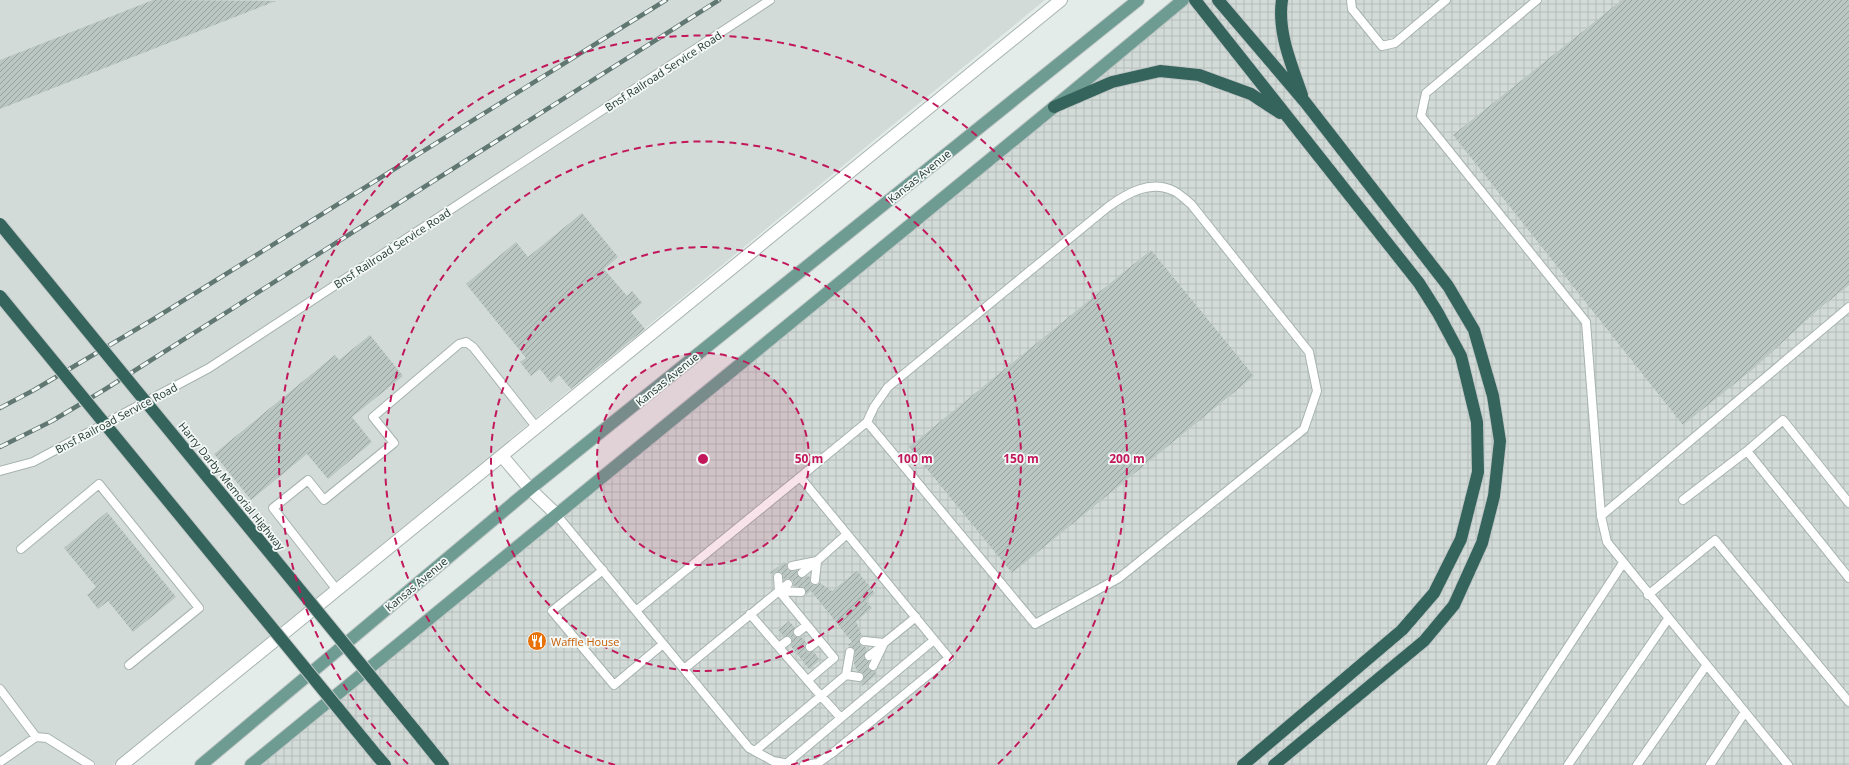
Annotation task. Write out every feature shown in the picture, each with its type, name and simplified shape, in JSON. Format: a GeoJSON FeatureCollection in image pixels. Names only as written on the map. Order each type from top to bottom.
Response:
{"type":"FeatureCollection","features":[{"type":"Feature","properties":{"kind":"highway"},"geometry":{"type":"LineString","coordinates":[[1195,0],[1419,283],[1442,319],[1461,356],[1477,422],[1478,472],[1461,539],[1434,593],[1402,630],[1243,765]]}},
{"type":"Feature","properties":{"kind":"highway"},"geometry":{"type":"LineString","coordinates":[[1218,0],[1304,102],[1448,286],[1474,330],[1493,396],[1500,441],[1494,496],[1482,544],[1454,605],[1424,641],[1274,765]]}},
{"type":"Feature","properties":{"kind":"highway"},"geometry":{"type":"LineString","coordinates":[[1282,0],[1281,8],[1285,44],[1304,102]]}},
{"type":"Feature","properties":{"kind":"highway"},"geometry":{"type":"LineString","coordinates":[[1054,108],[1112,82],[1160,71],[1199,75],[1250,94],[1288,118]]}},
{"type":"Feature","properties":{"kind":"highway","name":"Harry Darby Memorial Highway"},"geometry":{"type":"LineString","coordinates":[[0,224],[443,765]]}},
{"type":"Feature","properties":{"kind":"highway"},"geometry":{"type":"LineString","coordinates":[[0,296],[382,761]]}},
{"type":"Feature","properties":{"kind":"main road","name":"Kansas Avenue"},"geometry":{"type":"LineString","coordinates":[[201,765],[530,488],[1138,0]]}},
{"type":"Feature","properties":{"kind":"main road"},"geometry":{"type":"LineString","coordinates":[[251,765],[1054,108],[1182,0]]}},
{"type":"Feature","properties":{"kind":"street"},"geometry":{"type":"LineString","coordinates":[[122,765],[1061,0]]}},
{"type":"Feature","properties":{"kind":"street"},"geometry":{"type":"LineString","coordinates":[[502,456],[530,488],[556,514]]}},
{"type":"Feature","properties":{"kind":"lane","name":"Bnsf Railroad Service Road"},"geometry":{"type":"LineString","coordinates":[[0,471],[33,462],[209,368],[770,0]]}},
{"type":"Feature","properties":{"kind":"lane"},"geometry":{"type":"LineString","coordinates":[[1351,0],[1352,8],[1382,46],[1395,43],[1446,0]]}},
{"type":"Feature","properties":{"kind":"lane"},"geometry":{"type":"LineString","coordinates":[[1537,0],[1426,92],[1421,116],[1586,322],[1601,516],[1607,542],[1648,595],[1788,765]]}},
{"type":"Feature","properties":{"kind":"lane"},"geometry":{"type":"LineString","coordinates":[[637,610],[867,422],[874,407],[888,387],[1108,207],[1122,197],[1138,189],[1154,186],[1174,191],[1191,204],[1309,352],[1317,391],[1304,429],[1120,578],[1034,624],[867,422]]}},
{"type":"Feature","properties":{"kind":"lane"},"geometry":{"type":"LineString","coordinates":[[1601,516],[1849,307]]}},
{"type":"Feature","properties":{"kind":"lane"},"geometry":{"type":"LineString","coordinates":[[337,590],[273,508],[308,480],[324,500],[394,443],[373,417],[459,344],[466,342],[473,347],[537,428]]}},
{"type":"Feature","properties":{"kind":"lane"},"geometry":{"type":"LineString","coordinates":[[1684,500],[1747,451],[1783,420],[1849,503]]}},
{"type":"Feature","properties":{"kind":"lane"},"geometry":{"type":"LineString","coordinates":[[1747,451],[1849,578]]}},
{"type":"Feature","properties":{"kind":"lane"},"geometry":{"type":"LineString","coordinates":[[800,477],[949,658],[835,751],[818,762],[804,765]]}},
{"type":"Feature","properties":{"kind":"lane"},"geometry":{"type":"LineString","coordinates":[[21,549],[99,484],[199,608],[129,665]]}},
{"type":"Feature","properties":{"kind":"lane"},"geometry":{"type":"LineString","coordinates":[[556,514],[637,610],[663,644],[749,748],[773,761],[790,764],[840,718],[934,640]]}},
{"type":"Feature","properties":{"kind":"lane"},"geometry":{"type":"LineString","coordinates":[[802,573],[847,534]]}},
{"type":"Feature","properties":{"kind":"lane"},"geometry":{"type":"LineString","coordinates":[[1648,595],[1715,540],[1849,702]]}},
{"type":"Feature","properties":{"kind":"lane"},"geometry":{"type":"LineString","coordinates":[[792,566],[817,561]]}},
{"type":"Feature","properties":{"kind":"lane"},"geometry":{"type":"LineString","coordinates":[[815,580],[817,561]]}},
{"type":"Feature","properties":{"kind":"lane"},"geometry":{"type":"LineString","coordinates":[[1491,765],[1623,563]]}},
{"type":"Feature","properties":{"kind":"lane"},"geometry":{"type":"LineString","coordinates":[[603,570],[552,611],[614,685],[663,644]]}},
{"type":"Feature","properties":{"kind":"lane"},"geometry":{"type":"LineString","coordinates":[[778,577],[779,592],[834,658],[808,680]]}},
{"type":"Feature","properties":{"kind":"lane"},"geometry":{"type":"LineString","coordinates":[[684,669],[788,584]]}},
{"type":"Feature","properties":{"kind":"lane"},"geometry":{"type":"LineString","coordinates":[[779,592],[801,592]]}},
{"type":"Feature","properties":{"kind":"lane"},"geometry":{"type":"LineString","coordinates":[[750,614],[840,718]]}},
{"type":"Feature","properties":{"kind":"lane"},"geometry":{"type":"LineString","coordinates":[[869,656],[916,618]]}},
{"type":"Feature","properties":{"kind":"lane"},"geometry":{"type":"LineString","coordinates":[[1568,765],[1668,619]]}},
{"type":"Feature","properties":{"kind":"lane"},"geometry":{"type":"LineString","coordinates":[[798,632],[807,625]]}},
{"type":"Feature","properties":{"kind":"lane"},"geometry":{"type":"LineString","coordinates":[[810,647],[819,640]]}},
{"type":"Feature","properties":{"kind":"lane"},"geometry":{"type":"LineString","coordinates":[[779,647],[787,641]]}},
{"type":"Feature","properties":{"kind":"lane"},"geometry":{"type":"LineString","coordinates":[[864,641],[884,644]]}},
{"type":"Feature","properties":{"kind":"lane"},"geometry":{"type":"LineString","coordinates":[[872,666],[884,644]]}},
{"type":"Feature","properties":{"kind":"lane"},"geometry":{"type":"LineString","coordinates":[[846,675],[850,652]]}},
{"type":"Feature","properties":{"kind":"lane"},"geometry":{"type":"LineString","coordinates":[[792,662],[799,656]]}},
{"type":"Feature","properties":{"kind":"lane"},"geometry":{"type":"LineString","coordinates":[[1637,765],[1706,666]]}},
{"type":"Feature","properties":{"kind":"lane"},"geometry":{"type":"LineString","coordinates":[[755,751],[855,667]]}},
{"type":"Feature","properties":{"kind":"lane"},"geometry":{"type":"LineString","coordinates":[[846,675],[859,677]]}},
{"type":"Feature","properties":{"kind":"lane"},"geometry":{"type":"LineString","coordinates":[[0,689],[36,737]]}},
{"type":"Feature","properties":{"kind":"lane"},"geometry":{"type":"LineString","coordinates":[[1710,765],[1745,712]]}},
{"type":"Feature","properties":{"kind":"lane"},"geometry":{"type":"LineString","coordinates":[[0,762],[36,737],[47,738],[90,765]]}},
{"type":"Feature","properties":{"kind":"shaded area"},"geometry":{"type":"Polygon","coordinates":[[[0,0],[1045,0],[113,765],[0,765],[0,0]]]}},
{"type":"Feature","properties":{"kind":"shaded area"},"geometry":{"type":"Polygon","coordinates":[[[1191,0],[1849,0],[1849,765],[252,765],[1191,0]]]}},
{"type":"Feature","properties":{"kind":"building"},"geometry":{"type":"Polygon","coordinates":[[[153,0],[276,1],[0,109],[0,60],[153,0]]]}},
{"type":"Feature","properties":{"kind":"building"},"geometry":{"type":"Polygon","coordinates":[[[1622,0],[1849,0],[1849,285],[1820,308],[1753,369],[1683,425],[1453,135],[1622,0]]]}},
{"type":"Feature","properties":{"kind":"building"},"geometry":{"type":"Polygon","coordinates":[[[582,213],[618,257],[604,269],[627,296],[632,291],[642,303],[631,312],[645,329],[571,389],[559,375],[551,383],[540,369],[531,376],[520,362],[526,358],[466,284],[516,242],[528,257],[582,213]]]}},
{"type":"Feature","properties":{"kind":"building"},"geometry":{"type":"Polygon","coordinates":[[[1151,250],[1254,376],[1012,573],[909,447],[1151,250]]]}},
{"type":"Feature","properties":{"kind":"building"},"geometry":{"type":"Polygon","coordinates":[[[370,335],[403,376],[352,417],[372,442],[328,479],[307,454],[251,500],[214,454],[335,355],[339,360],[370,335]]]}},
{"type":"Feature","properties":{"kind":"building"},"geometry":{"type":"Polygon","coordinates":[[[107,512],[176,597],[133,632],[108,601],[98,609],[87,595],[96,587],[64,548],[107,512]]]}},
{"type":"Feature","properties":{"kind":"building"},"geometry":{"type":"Polygon","coordinates":[[[784,562],[787,564],[788,570],[797,571],[800,578],[807,576],[810,577],[810,582],[812,585],[817,585],[820,583],[832,591],[857,571],[875,593],[866,601],[872,608],[856,621],[862,636],[859,638],[859,643],[861,646],[866,647],[867,650],[864,657],[869,661],[868,669],[875,671],[876,675],[862,686],[861,682],[864,675],[857,671],[854,663],[855,650],[848,645],[852,642],[811,591],[806,595],[804,588],[793,586],[793,581],[790,579],[784,580],[781,572],[777,572],[773,575],[770,573],[784,562]]]}},
{"type":"Feature","properties":{"kind":"building"},"geometry":{"type":"Polygon","coordinates":[[[789,621],[795,628],[793,632],[794,636],[801,636],[806,643],[806,651],[813,651],[820,660],[809,669],[790,645],[792,641],[791,637],[784,637],[778,630],[789,621]]]}},
{"type":"Feature","properties":{"kind":"railway"},"geometry":{"type":"LineString","coordinates":[[0,408],[34,390],[152,320],[666,0]]}},
{"type":"Feature","properties":{"kind":"railway"},"geometry":{"type":"LineString","coordinates":[[0,447],[52,421],[104,390],[719,0]]}},
{"type":"Feature","properties":{"kind":"place","name":"Waffle House"},"geometry":{"type":"Point","coordinates":[537,641]}}]}
